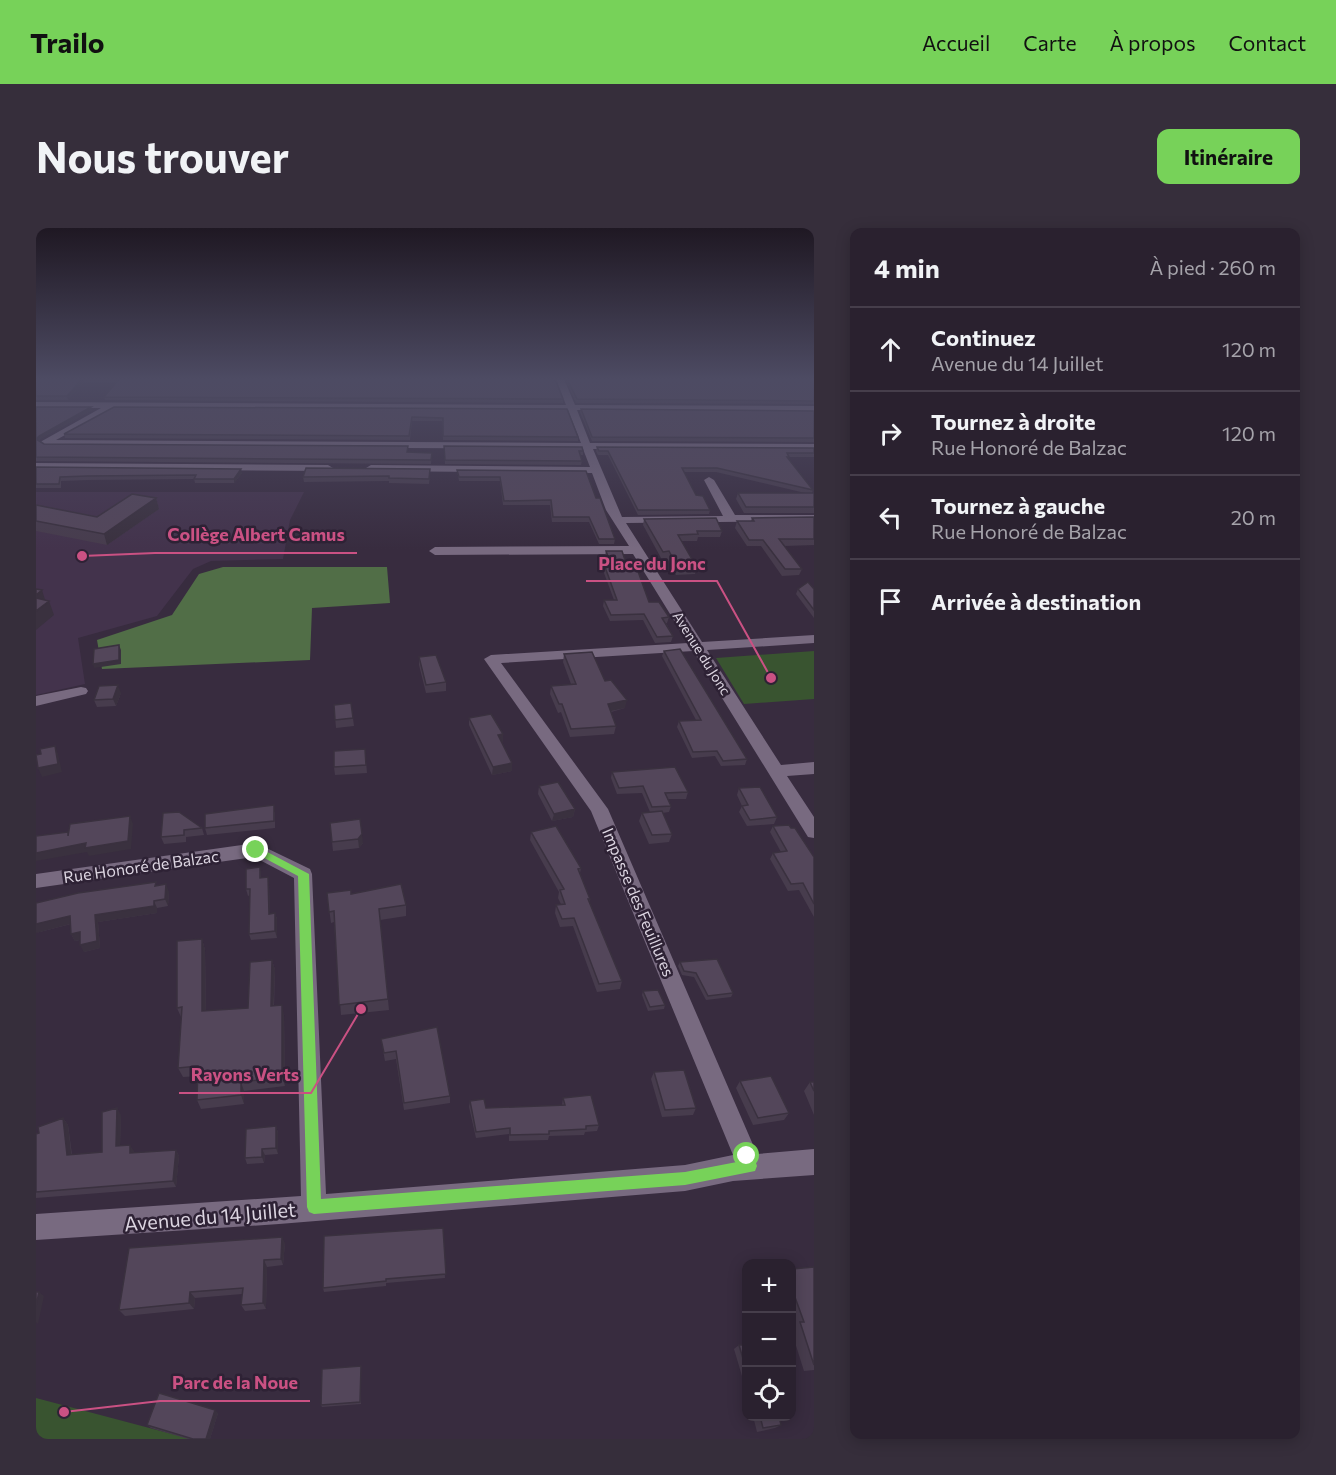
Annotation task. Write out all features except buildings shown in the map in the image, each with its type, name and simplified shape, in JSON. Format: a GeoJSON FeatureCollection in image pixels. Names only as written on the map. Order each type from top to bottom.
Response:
{"type":"FeatureCollection","features":[{"type":"Feature","properties":{"kind":"street"},"geometry":{"type":"LineString","coordinates":[[40,445],[57,436]]}},
{"type":"Feature","properties":{"kind":"street","name":"Avenue du Jonc"},"geometry":{"type":"LineString","coordinates":[[582,436],[619,520],[814,832]]}},
{"type":"Feature","properties":{"kind":"street"},"geometry":{"type":"LineString","coordinates":[[40,445],[814,447]]}},
{"type":"Feature","properties":{"kind":"street"},"geometry":{"type":"LineString","coordinates":[[36,466],[345,468]]}},
{"type":"Feature","properties":{"kind":"street"},"geometry":{"type":"LineString","coordinates":[[357,468],[595,470]]}},
{"type":"Feature","properties":{"kind":"street"},"geometry":{"type":"LineString","coordinates":[[709,480],[731,519]]}},
{"type":"Feature","properties":{"kind":"street"},"geometry":{"type":"LineString","coordinates":[[619,520],[814,518]]}},
{"type":"Feature","properties":{"kind":"street"},"geometry":{"type":"LineString","coordinates":[[435,551],[637,550]]}},
{"type":"Feature","properties":{"kind":"street"},"geometry":{"type":"LineString","coordinates":[[698,646],[814,639]]}},
{"type":"Feature","properties":{"kind":"street","name":"Impasse des Feuillures"},"geometry":{"type":"LineString","coordinates":[[698,646],[490,659],[599,809],[750,1166]]}},
{"type":"Feature","properties":{"kind":"street"},"geometry":{"type":"LineString","coordinates":[[36,701],[81,691]]}},
{"type":"Feature","properties":{"kind":"street"},"geometry":{"type":"LineString","coordinates":[[776,771],[814,768]]}},
{"type":"Feature","properties":{"kind":"street","name":"Rue Honoré de Balzac"},"geometry":{"type":"LineString","coordinates":[[36,881],[256,850],[303,874],[314,1207]]}},
{"type":"Feature","properties":{"kind":"street","name":"Avenue du 14 Juillet"},"geometry":{"type":"LineString","coordinates":[[36,1227],[191,1220],[314,1207],[685,1178],[750,1166],[814,1162]]}},
{"type":"Feature","properties":{"kind":"shaded area"},"geometry":{"type":"Polygon","coordinates":[[[36,492],[304,492],[290,520],[283,559],[211,561],[193,569],[157,616],[78,638],[85,684],[36,695],[36,492]]]}},
{"type":"Feature","properties":{"kind":"green space"},"geometry":{"type":"Polygon","coordinates":[[[223,567],[387,567],[390,603],[312,608],[310,660],[102,669],[97,640],[172,615],[199,574],[223,567]]]}},
{"type":"Feature","properties":{"kind":"green space"},"geometry":{"type":"Polygon","coordinates":[[[814,651],[814,699],[744,704],[716,658],[814,651]]]}},
{"type":"Feature","properties":{"kind":"green space"},"geometry":{"type":"Polygon","coordinates":[[[36,1398],[191,1439],[36,1439],[36,1398]]]}},
{"type":"Feature","properties":{"kind":"place","name":"Collège Albert Camus"},"geometry":{"type":"Point","coordinates":[82,556]}},
{"type":"Feature","properties":{"kind":"place","name":"Place du Jonc"},"geometry":{"type":"Point","coordinates":[771,678]}},
{"type":"Feature","properties":{"kind":"place","name":"Rayons Verts"},"geometry":{"type":"Point","coordinates":[361,1009]}},
{"type":"Feature","properties":{"kind":"place","name":"Parc de la Noue"},"geometry":{"type":"Point","coordinates":[64,1412]}},
{"type":"Feature","properties":{"kind":"route"},"geometry":{"type":"LineString","coordinates":[[256,850],[303,874],[314,1207],[700,1177],[750,1166],[747,1156]]}}]}
